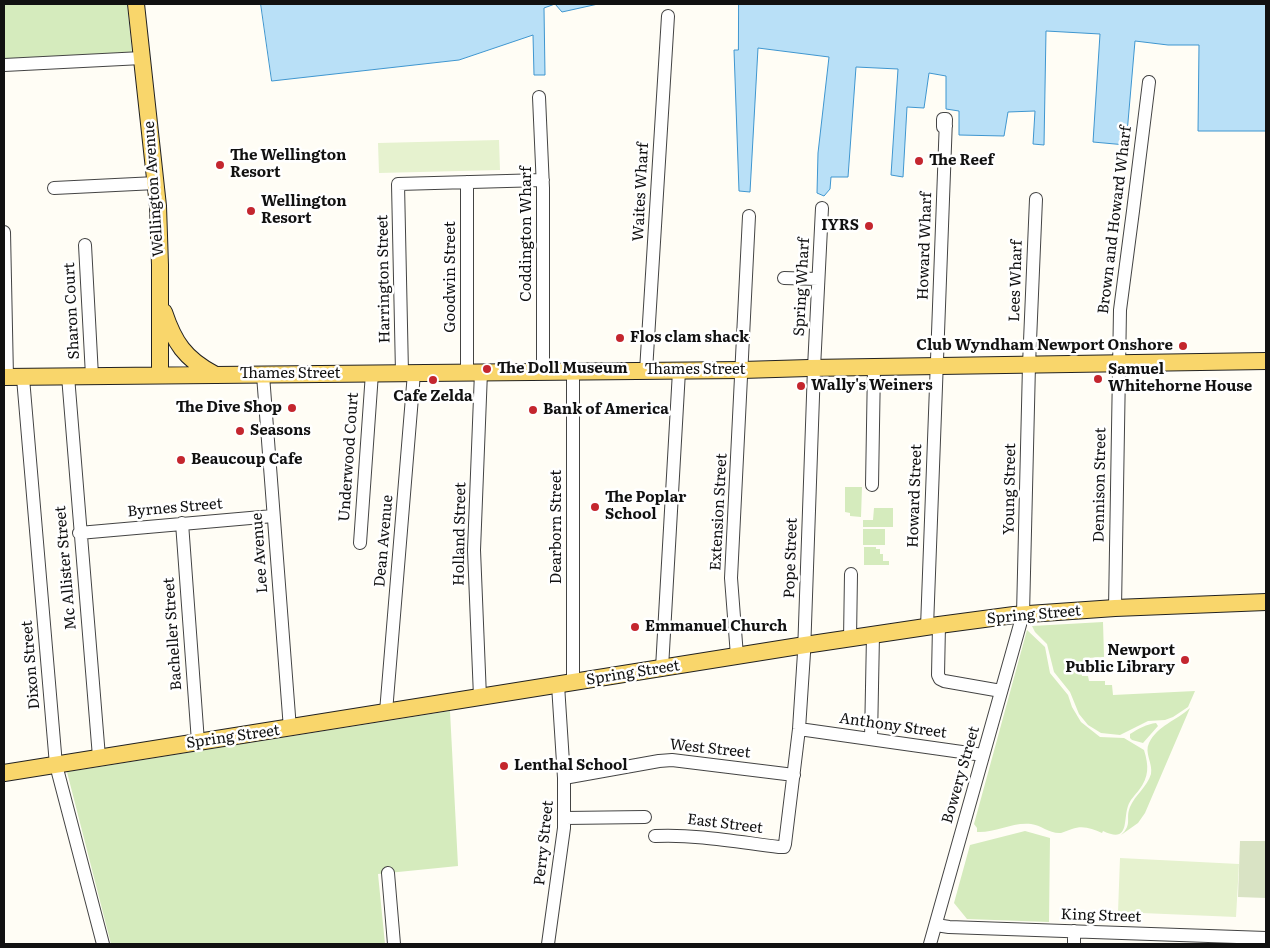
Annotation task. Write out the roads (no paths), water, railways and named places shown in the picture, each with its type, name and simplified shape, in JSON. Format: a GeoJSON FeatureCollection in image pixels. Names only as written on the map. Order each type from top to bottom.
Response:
{"type":"FeatureCollection","features":[{"type":"Feature","properties":{"kind":"main road","name":"Wellington Avenue"},"geometry":{"type":"LineString","coordinates":[[136,4],[158,206],[160,374]]}},
{"type":"Feature","properties":{"kind":"main road"},"geometry":{"type":"LineString","coordinates":[[160,300],[169,326],[178,344],[190,358],[214,374]]}},
{"type":"Feature","properties":{"kind":"main road","name":"Thames Street"},"geometry":{"type":"LineString","coordinates":[[11,377],[160,374],[263,375],[679,371],[1266,361]]}},
{"type":"Feature","properties":{"kind":"main road","name":"Spring Street"},"geometry":{"type":"LineString","coordinates":[[4,773],[933,626],[1023,614],[1260,599]]}},
{"type":"Feature","properties":{"kind":"street","name":"Waites Wharf"},"geometry":{"type":"LineString","coordinates":[[646,371],[668,16]]}},
{"type":"Feature","properties":{"kind":"street"},"geometry":{"type":"LineString","coordinates":[[4,65],[142,58]]}},
{"type":"Feature","properties":{"kind":"street","name":"Brown and Howard Wharf"},"geometry":{"type":"LineString","coordinates":[[1118,363],[1120,310],[1134,211],[1148,82]]}},
{"type":"Feature","properties":{"kind":"street","name":"Coddington Wharf"},"geometry":{"type":"LineString","coordinates":[[539,96],[543,180],[543,372]]}},
{"type":"Feature","properties":{"kind":"street","name":"Howard Wharf"},"geometry":{"type":"LineString","coordinates":[[936,367],[946,126]]}},
{"type":"Feature","properties":{"kind":"street"},"geometry":{"type":"LineString","coordinates":[[467,182],[543,180]]}},
{"type":"Feature","properties":{"kind":"street","name":"Harrington Street"},"geometry":{"type":"LineString","coordinates":[[408,373],[398,184],[467,182]]}},
{"type":"Feature","properties":{"kind":"street","name":"Goodwin Street"},"geometry":{"type":"LineString","coordinates":[[467,182],[474,372]]}},
{"type":"Feature","properties":{"kind":"street"},"geometry":{"type":"LineString","coordinates":[[54,188],[156,184]]}},
{"type":"Feature","properties":{"kind":"street","name":"Lees Wharf"},"geometry":{"type":"LineString","coordinates":[[1029,365],[1036,199]]}},
{"type":"Feature","properties":{"kind":"street","name":"Spring Wharf"},"geometry":{"type":"LineString","coordinates":[[814,368],[822,208]]}},
{"type":"Feature","properties":{"kind":"street","name":"Extension Street"},"geometry":{"type":"LineString","coordinates":[[737,656],[732,578],[749,216]]}},
{"type":"Feature","properties":{"kind":"street","name":"Dixon Street"},"geometry":{"type":"LineString","coordinates":[[4,232],[11,377],[56,765],[103,944]]}},
{"type":"Feature","properties":{"kind":"street","name":"Sharon Court"},"geometry":{"type":"LineString","coordinates":[[85,244],[92,376]]}},
{"type":"Feature","properties":{"kind":"street"},"geometry":{"type":"LineString","coordinates":[[784,278],[818,279]]}},
{"type":"Feature","properties":{"kind":"street","name":"Dennison Street"},"geometry":{"type":"LineString","coordinates":[[1115,608],[1118,363]]}},
{"type":"Feature","properties":{"kind":"street","name":"Young Street"},"geometry":{"type":"LineString","coordinates":[[1023,614],[1029,365]]}},
{"type":"Feature","properties":{"kind":"street"},"geometry":{"type":"LineString","coordinates":[[872,485],[874,367]]}},
{"type":"Feature","properties":{"kind":"street","name":"Howard Street"},"geometry":{"type":"LineString","coordinates":[[936,367],[933,626],[938,675],[944,681],[1001,692]]}},
{"type":"Feature","properties":{"kind":"street","name":"Pope Street"},"geometry":{"type":"LineString","coordinates":[[786,839],[799,729],[804,645],[814,368]]}},
{"type":"Feature","properties":{"kind":"street"},"geometry":{"type":"LineString","coordinates":[[662,668],[679,371]]}},
{"type":"Feature","properties":{"kind":"street","name":"Holland Street"},"geometry":{"type":"LineString","coordinates":[[474,372],[474,550],[480,697]]}},
{"type":"Feature","properties":{"kind":"street","name":"Dearborn Street"},"geometry":{"type":"LineString","coordinates":[[565,684],[573,372]]}},
{"type":"Feature","properties":{"kind":"street","name":"Underwood Court"},"geometry":{"type":"LineString","coordinates":[[360,543],[372,373]]}},
{"type":"Feature","properties":{"kind":"street","name":"Dean Avenue"},"geometry":{"type":"LineString","coordinates":[[386,712],[408,373]]}},
{"type":"Feature","properties":{"kind":"street","name":"Lee Avenue"},"geometry":{"type":"LineString","coordinates":[[263,375],[290,729]]}},
{"type":"Feature","properties":{"kind":"street","name":"Mc Allister Street"},"geometry":{"type":"LineString","coordinates":[[68,376],[98,757]]}},
{"type":"Feature","properties":{"kind":"street","name":"Byrnes Street"},"geometry":{"type":"LineString","coordinates":[[79,533],[273,516]]}},
{"type":"Feature","properties":{"kind":"street","name":"Bacheller Street"},"geometry":{"type":"LineString","coordinates":[[182,523],[198,742]]}},
{"type":"Feature","properties":{"kind":"street"},"geometry":{"type":"LineString","coordinates":[[850,639],[851,574]]}},
{"type":"Feature","properties":{"kind":"street","name":"Bowery Street"},"geometry":{"type":"LineString","coordinates":[[930,944],[1023,614]]}},
{"type":"Feature","properties":{"kind":"street"},"geometry":{"type":"LineString","coordinates":[[871,739],[873,635]]}},
{"type":"Feature","properties":{"kind":"street","name":"Perry Street"},"geometry":{"type":"LineString","coordinates":[[548,944],[565,818],[565,684]]}},
{"type":"Feature","properties":{"kind":"street","name":"Anthony Street"},"geometry":{"type":"LineString","coordinates":[[799,729],[983,755]]}},
{"type":"Feature","properties":{"kind":"street","name":"West Street"},"geometry":{"type":"LineString","coordinates":[[564,778],[672,760],[794,775]]}},
{"type":"Feature","properties":{"kind":"street"},"geometry":{"type":"LineString","coordinates":[[565,818],[645,817]]}},
{"type":"Feature","properties":{"kind":"street","name":"East Street"},"geometry":{"type":"LineString","coordinates":[[655,836],[695,836],[779,847],[784,846],[786,839]]}},
{"type":"Feature","properties":{"kind":"street"},"geometry":{"type":"LineString","coordinates":[[388,873],[394,944]]}},
{"type":"Feature","properties":{"kind":"street","name":"King Street"},"geometry":{"type":"LineString","coordinates":[[936,925],[1266,938]]}},
{"type":"Feature","properties":{"kind":"street"},"geometry":{"type":"LineString","coordinates":[[1074,931],[1074,944]]}},
{"type":"Feature","properties":{"kind":"water"},"geometry":{"type":"Polygon","coordinates":[[[261,4],[555,4],[544,8],[545,75],[534,75],[533,35],[459,60],[272,81],[261,4]]]}},
{"type":"Feature","properties":{"kind":"water"},"geometry":{"type":"Polygon","coordinates":[[[555,4],[598,4],[562,12],[555,4]]]}},
{"type":"Feature","properties":{"kind":"water"},"geometry":{"type":"Polygon","coordinates":[[[739,4],[1266,4],[1266,131],[1198,131],[1199,45],[1168,45],[1135,41],[1126,145],[1093,142],[1100,34],[1046,31],[1044,145],[1033,144],[1035,111],[1008,112],[1004,136],[959,135],[959,111],[946,109],[946,76],[929,73],[924,108],[907,107],[903,177],[891,175],[898,69],[856,67],[848,177],[831,177],[830,189],[824,196],[817,193],[818,153],[829,57],[758,48],[750,192],[739,191],[734,50],[738,50],[739,4]]]}},
{"type":"Feature","properties":{"kind":"place","name":"The Reef"},"geometry":{"type":"Point","coordinates":[919,161]}},
{"type":"Feature","properties":{"kind":"place","name":"The Wellington Resort"},"geometry":{"type":"Point","coordinates":[220,165]}},
{"type":"Feature","properties":{"kind":"place","name":"Wellington Resort"},"geometry":{"type":"Point","coordinates":[251,211]}},
{"type":"Feature","properties":{"kind":"place","name":"IYRS"},"geometry":{"type":"Point","coordinates":[869,226]}},
{"type":"Feature","properties":{"kind":"place","name":"Flos clam shack"},"geometry":{"type":"Point","coordinates":[620,338]}},
{"type":"Feature","properties":{"kind":"place","name":"Club Wyndham Newport Onshore"},"geometry":{"type":"Point","coordinates":[1183,346]}},
{"type":"Feature","properties":{"kind":"place","name":"The Doll Museum"},"geometry":{"type":"Point","coordinates":[487,369]}},
{"type":"Feature","properties":{"kind":"place","name":"Samuel Whitehorne House"},"geometry":{"type":"Point","coordinates":[1098,379]}},
{"type":"Feature","properties":{"kind":"place","name":"Cafe Zelda"},"geometry":{"type":"Point","coordinates":[433,380]}},
{"type":"Feature","properties":{"kind":"place","name":"Wally's Weiners"},"geometry":{"type":"Point","coordinates":[801,386]}},
{"type":"Feature","properties":{"kind":"place","name":"The Dive Shop"},"geometry":{"type":"Point","coordinates":[292,408]}},
{"type":"Feature","properties":{"kind":"place","name":"Bank of America"},"geometry":{"type":"Point","coordinates":[533,410]}},
{"type":"Feature","properties":{"kind":"place","name":"Seasons"},"geometry":{"type":"Point","coordinates":[240,431]}},
{"type":"Feature","properties":{"kind":"place","name":"Beaucoup Cafe"},"geometry":{"type":"Point","coordinates":[181,460]}},
{"type":"Feature","properties":{"kind":"place","name":"The Poplar School"},"geometry":{"type":"Point","coordinates":[595,507]}},
{"type":"Feature","properties":{"kind":"place","name":"Emmanuel Church"},"geometry":{"type":"Point","coordinates":[635,627]}},
{"type":"Feature","properties":{"kind":"place","name":"Newport Public Library"},"geometry":{"type":"Point","coordinates":[1185,660]}},
{"type":"Feature","properties":{"kind":"place","name":"Lenthal School"},"geometry":{"type":"Point","coordinates":[504,766]}}]}
